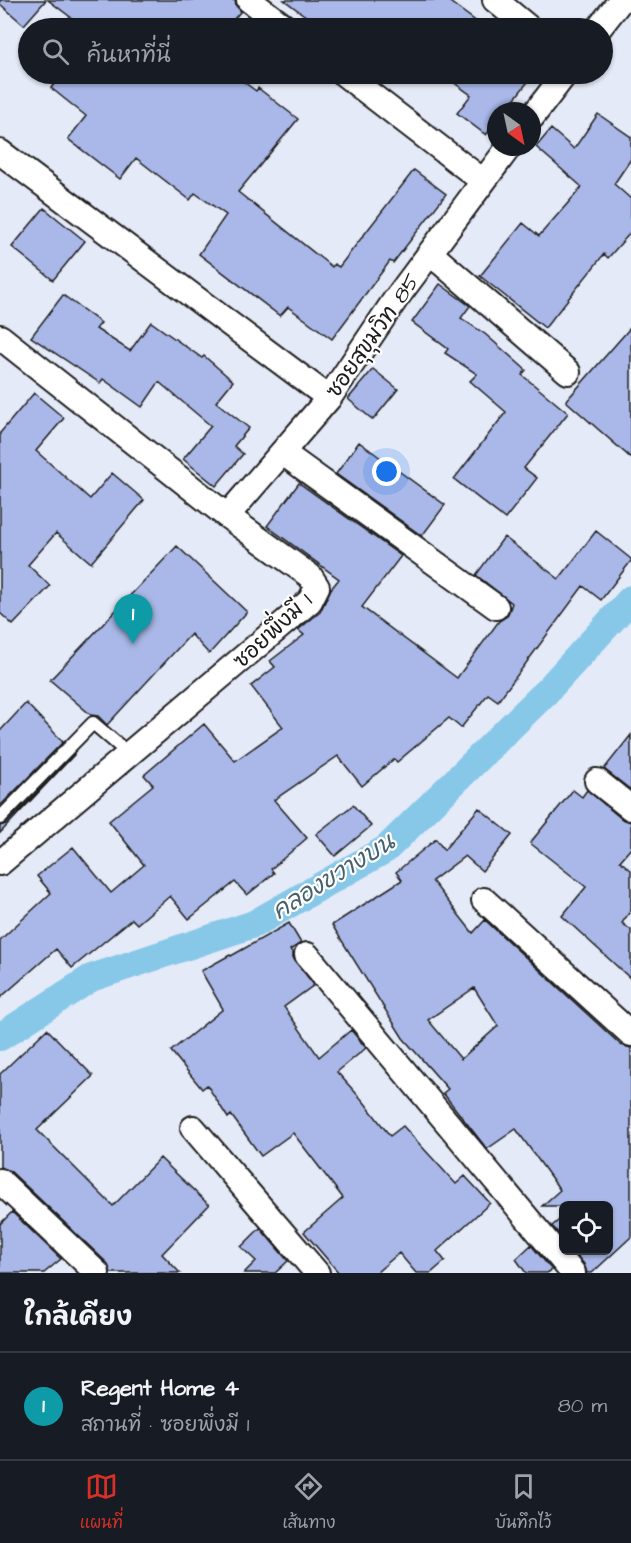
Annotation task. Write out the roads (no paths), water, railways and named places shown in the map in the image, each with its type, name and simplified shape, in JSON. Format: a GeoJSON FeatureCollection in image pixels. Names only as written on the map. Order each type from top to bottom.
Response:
{"type":"FeatureCollection","features":[{"type":"Feature","properties":{"kind":"street"},"geometry":{"type":"LineString","coordinates":[[249,0],[273,18]]}},
{"type":"Feature","properties":{"kind":"street"},"geometry":{"type":"LineString","coordinates":[[495,0],[517,18]]}},
{"type":"Feature","properties":{"kind":"street"},"geometry":{"type":"LineString","coordinates":[[607,18],[621,0]]}},
{"type":"Feature","properties":{"kind":"street"},"geometry":{"type":"LineString","coordinates":[[357,84],[483,181]]}},
{"type":"Feature","properties":{"kind":"street"},"geometry":{"type":"LineString","coordinates":[[541,105],[557,84]]}},
{"type":"Feature","properties":{"kind":"street"},"geometry":{"type":"LineString","coordinates":[[0,152],[329,398]]}},
{"type":"Feature","properties":{"kind":"street","name":"ซอยสุขุมวิท 85"},"geometry":{"type":"LineString","coordinates":[[226,516],[329,398],[395,300],[502,156]]}},
{"type":"Feature","properties":{"kind":"street"},"geometry":{"type":"LineString","coordinates":[[430,253],[568,372]]}},
{"type":"Feature","properties":{"kind":"street","name":"ซอยพึ่งมี 1"},"geometry":{"type":"LineString","coordinates":[[0,337],[226,516],[310,576],[317,587],[310,601],[0,863]]}},
{"type":"Feature","properties":{"kind":"street"},"geometry":{"type":"LineString","coordinates":[[283,453],[496,607]]}},
{"type":"Feature","properties":{"kind":"street"},"geometry":{"type":"LineString","coordinates":[[597,781],[631,808]]}},
{"type":"Feature","properties":{"kind":"street"},"geometry":{"type":"LineString","coordinates":[[484,900],[631,1034]]}},
{"type":"Feature","properties":{"kind":"street"},"geometry":{"type":"LineString","coordinates":[[307,955],[573,1273]]}},
{"type":"Feature","properties":{"kind":"street"},"geometry":{"type":"LineString","coordinates":[[193,1128],[317,1273]]}},
{"type":"Feature","properties":{"kind":"street"},"geometry":{"type":"LineString","coordinates":[[0,1181],[97,1273]]}},
{"type":"Feature","properties":{"kind":"lane"},"geometry":{"type":"LineString","coordinates":[[0,818],[93,723],[130,755]]}},
{"type":"Feature","properties":{"kind":"waterway","name":"คลองขวางบน"},"geometry":{"type":"LineString","coordinates":[[0,1037],[91,978],[254,924],[386,849],[545,693],[631,599]]}},
{"type":"Feature","properties":{"kind":"place","name":"Regent Home 4"},"geometry":{"type":"Point","coordinates":[133,644]}}]}
